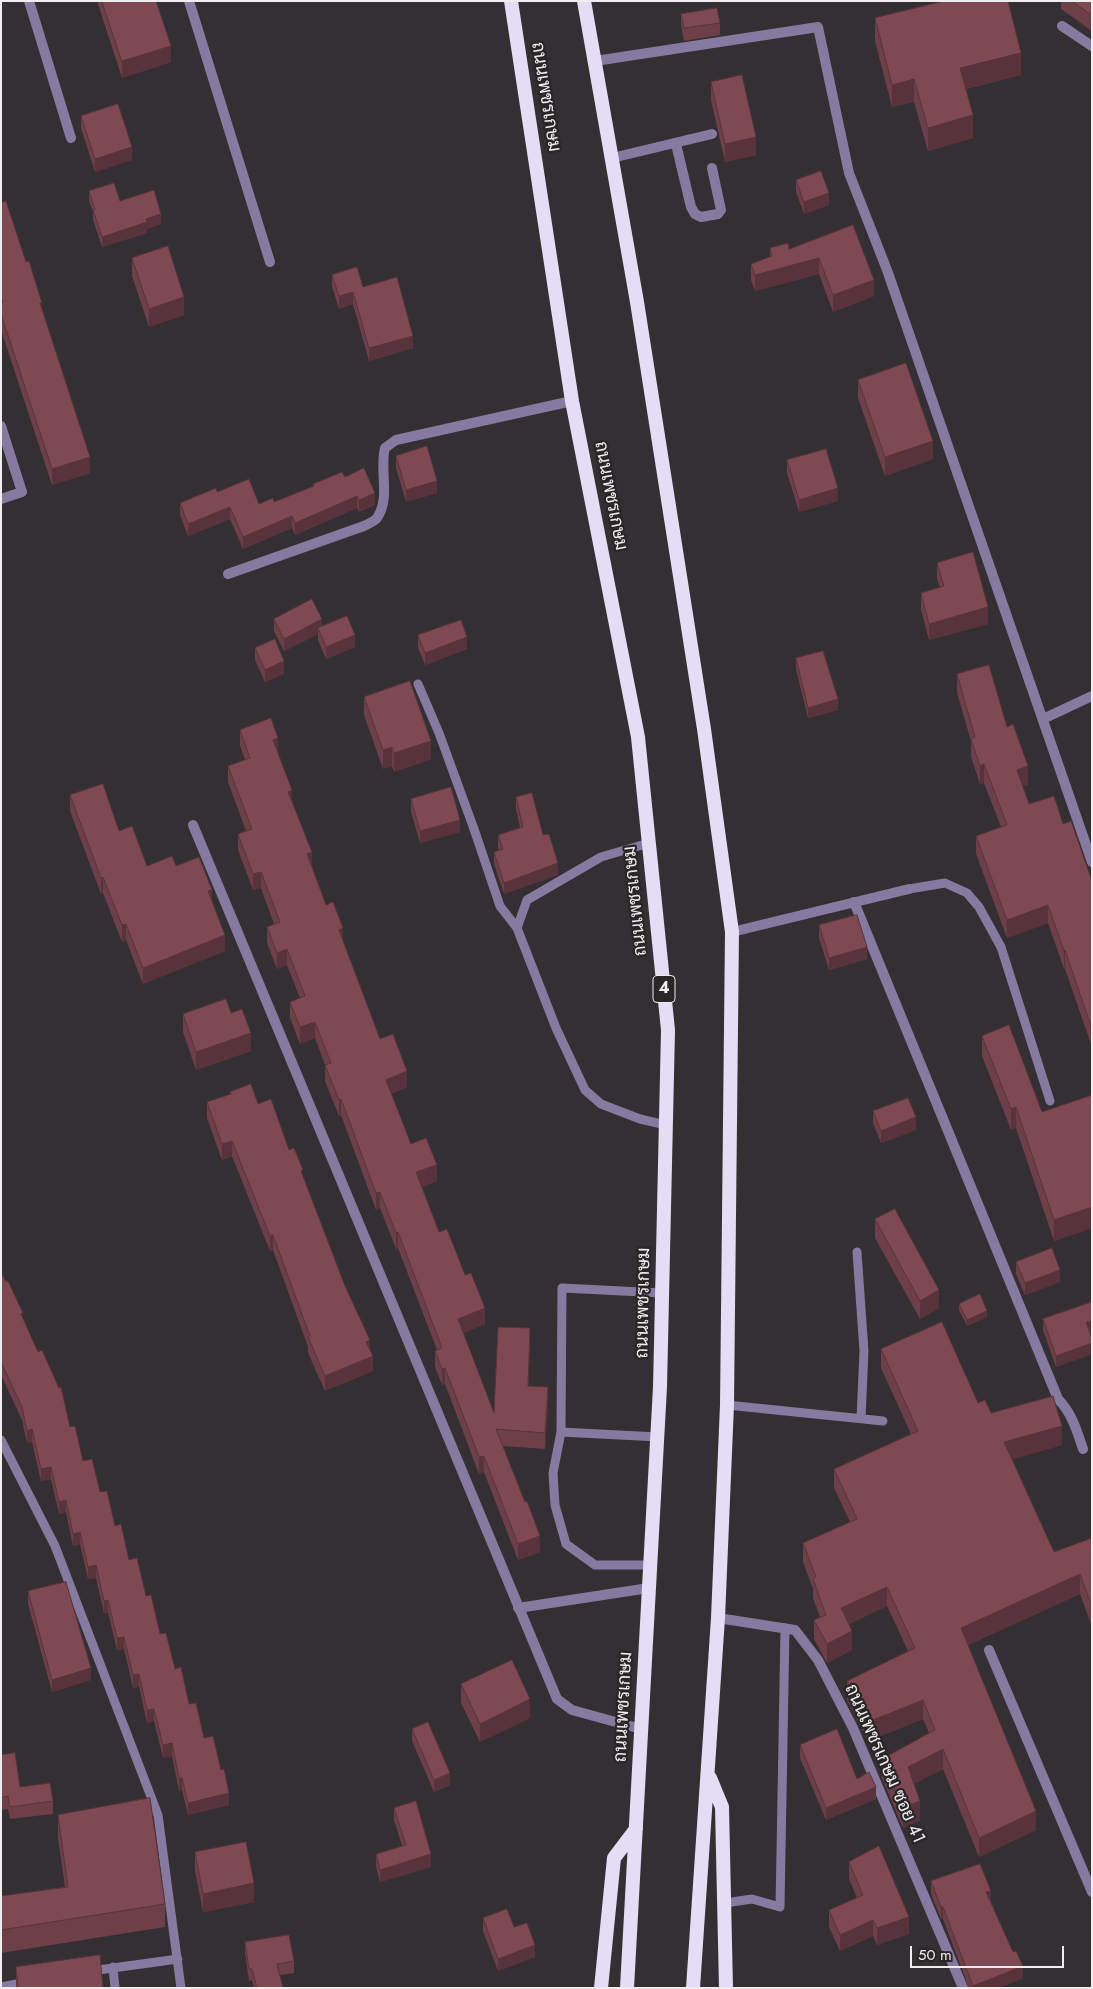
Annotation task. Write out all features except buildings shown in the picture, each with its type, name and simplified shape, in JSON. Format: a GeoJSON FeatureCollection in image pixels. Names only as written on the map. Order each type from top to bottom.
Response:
{"type":"FeatureCollection","features":[{"type":"Feature","properties":{"kind":"highway","name":"ถนนเพชรเกษม"},"geometry":{"type":"LineString","coordinates":[[511,1],[572,400],[638,737],[668,1030],[658,1437],[627,1988]]}},
{"type":"Feature","properties":{"kind":"highway"},"geometry":{"type":"LineString","coordinates":[[584,1],[637,302],[704,729],[732,932],[727,1405],[718,1618],[694,1988]]}},
{"type":"Feature","properties":{"kind":"highway"},"geometry":{"type":"LineString","coordinates":[[708,1774],[722,1807],[726,1988]]}},
{"type":"Feature","properties":{"kind":"highway"},"geometry":{"type":"LineString","coordinates":[[601,1988],[614,1858],[636,1829]]}},
{"type":"Feature","properties":{"kind":"street"},"geometry":{"type":"LineString","coordinates":[[29,1],[71,138]]}},
{"type":"Feature","properties":{"kind":"street"},"geometry":{"type":"LineString","coordinates":[[189,1],[270,262]]}},
{"type":"Feature","properties":{"kind":"street"},"geometry":{"type":"LineString","coordinates":[[1062,26],[1092,46]]}},
{"type":"Feature","properties":{"kind":"street"},"geometry":{"type":"LineString","coordinates":[[595,60],[818,27],[849,173],[887,270],[1092,862]]}},
{"type":"Feature","properties":{"kind":"street"},"geometry":{"type":"LineString","coordinates":[[612,158],[712,134]]}},
{"type":"Feature","properties":{"kind":"street"},"geometry":{"type":"LineString","coordinates":[[676,144],[691,207],[695,214],[700,217],[718,214],[721,210],[712,168]]}},
{"type":"Feature","properties":{"kind":"street"},"geometry":{"type":"LineString","coordinates":[[228,574],[364,526],[377,519],[382,504],[384,480],[382,458],[384,448],[396,440],[572,400]]}},
{"type":"Feature","properties":{"kind":"street"},"geometry":{"type":"LineString","coordinates":[[1,426],[22,492],[1,499]]}},
{"type":"Feature","properties":{"kind":"street"},"geometry":{"type":"LineString","coordinates":[[1042,719],[1092,696]]}},
{"type":"Feature","properties":{"kind":"street"},"geometry":{"type":"LineString","coordinates":[[193,825],[557,1699],[572,1710],[641,1729]]}},
{"type":"Feature","properties":{"kind":"street"},"geometry":{"type":"LineString","coordinates":[[732,932],[909,889]]}},
{"type":"Feature","properties":{"kind":"street"},"geometry":{"type":"LineString","coordinates":[[854,902],[1058,1399],[1066,1407],[1083,1449]]}},
{"type":"Feature","properties":{"kind":"street"},"geometry":{"type":"LineString","coordinates":[[518,1608],[649,1588]]}},
{"type":"Feature","properties":{"kind":"street","name":"ถนนเพชรเกษม ซอย 41"},"geometry":{"type":"LineString","coordinates":[[718,1618],[795,1630],[818,1660],[853,1728],[963,1988]]}},
{"type":"Feature","properties":{"kind":"street"},"geometry":{"type":"LineString","coordinates":[[989,1650],[1092,1892]]}},
{"type":"Feature","properties":{"kind":"lane"},"geometry":{"type":"LineString","coordinates":[[418,684],[464,803],[500,906],[517,928],[556,1028],[584,1090],[601,1104],[640,1119],[666,1125]]}},
{"type":"Feature","properties":{"kind":"lane"},"geometry":{"type":"LineString","coordinates":[[517,928],[526,900],[601,858],[649,843]]}},
{"type":"Feature","properties":{"kind":"lane"},"geometry":{"type":"LineString","coordinates":[[909,889],[945,883],[967,893],[979,907],[1001,947],[1050,1101]]}},
{"type":"Feature","properties":{"kind":"lane"},"geometry":{"type":"LineString","coordinates":[[857,1252],[864,1351],[861,1418]]}},
{"type":"Feature","properties":{"kind":"lane"},"geometry":{"type":"LineString","coordinates":[[650,1565],[595,1565],[566,1544],[554,1505],[553,1472],[561,1432],[562,1288],[662,1293]]}},
{"type":"Feature","properties":{"kind":"lane"},"geometry":{"type":"LineString","coordinates":[[727,1405],[883,1420]]}},
{"type":"Feature","properties":{"kind":"lane"},"geometry":{"type":"LineString","coordinates":[[561,1432],[658,1437]]}},
{"type":"Feature","properties":{"kind":"lane"},"geometry":{"type":"LineString","coordinates":[[1,1440],[55,1546],[158,1815],[181,1988]]}},
{"type":"Feature","properties":{"kind":"lane"},"geometry":{"type":"LineString","coordinates":[[724,1903],[752,1898],[780,1907],[784,1628]]}},
{"type":"Feature","properties":{"kind":"lane"},"geometry":{"type":"LineString","coordinates":[[85,1972],[178,1959]]}},
{"type":"Feature","properties":{"kind":"lane"},"geometry":{"type":"LineString","coordinates":[[113,1967],[115,1988]]}},
{"type":"Feature","properties":{"kind":"lane"},"geometry":{"type":"LineString","coordinates":[[1,1987],[39,1980]]}}]}
